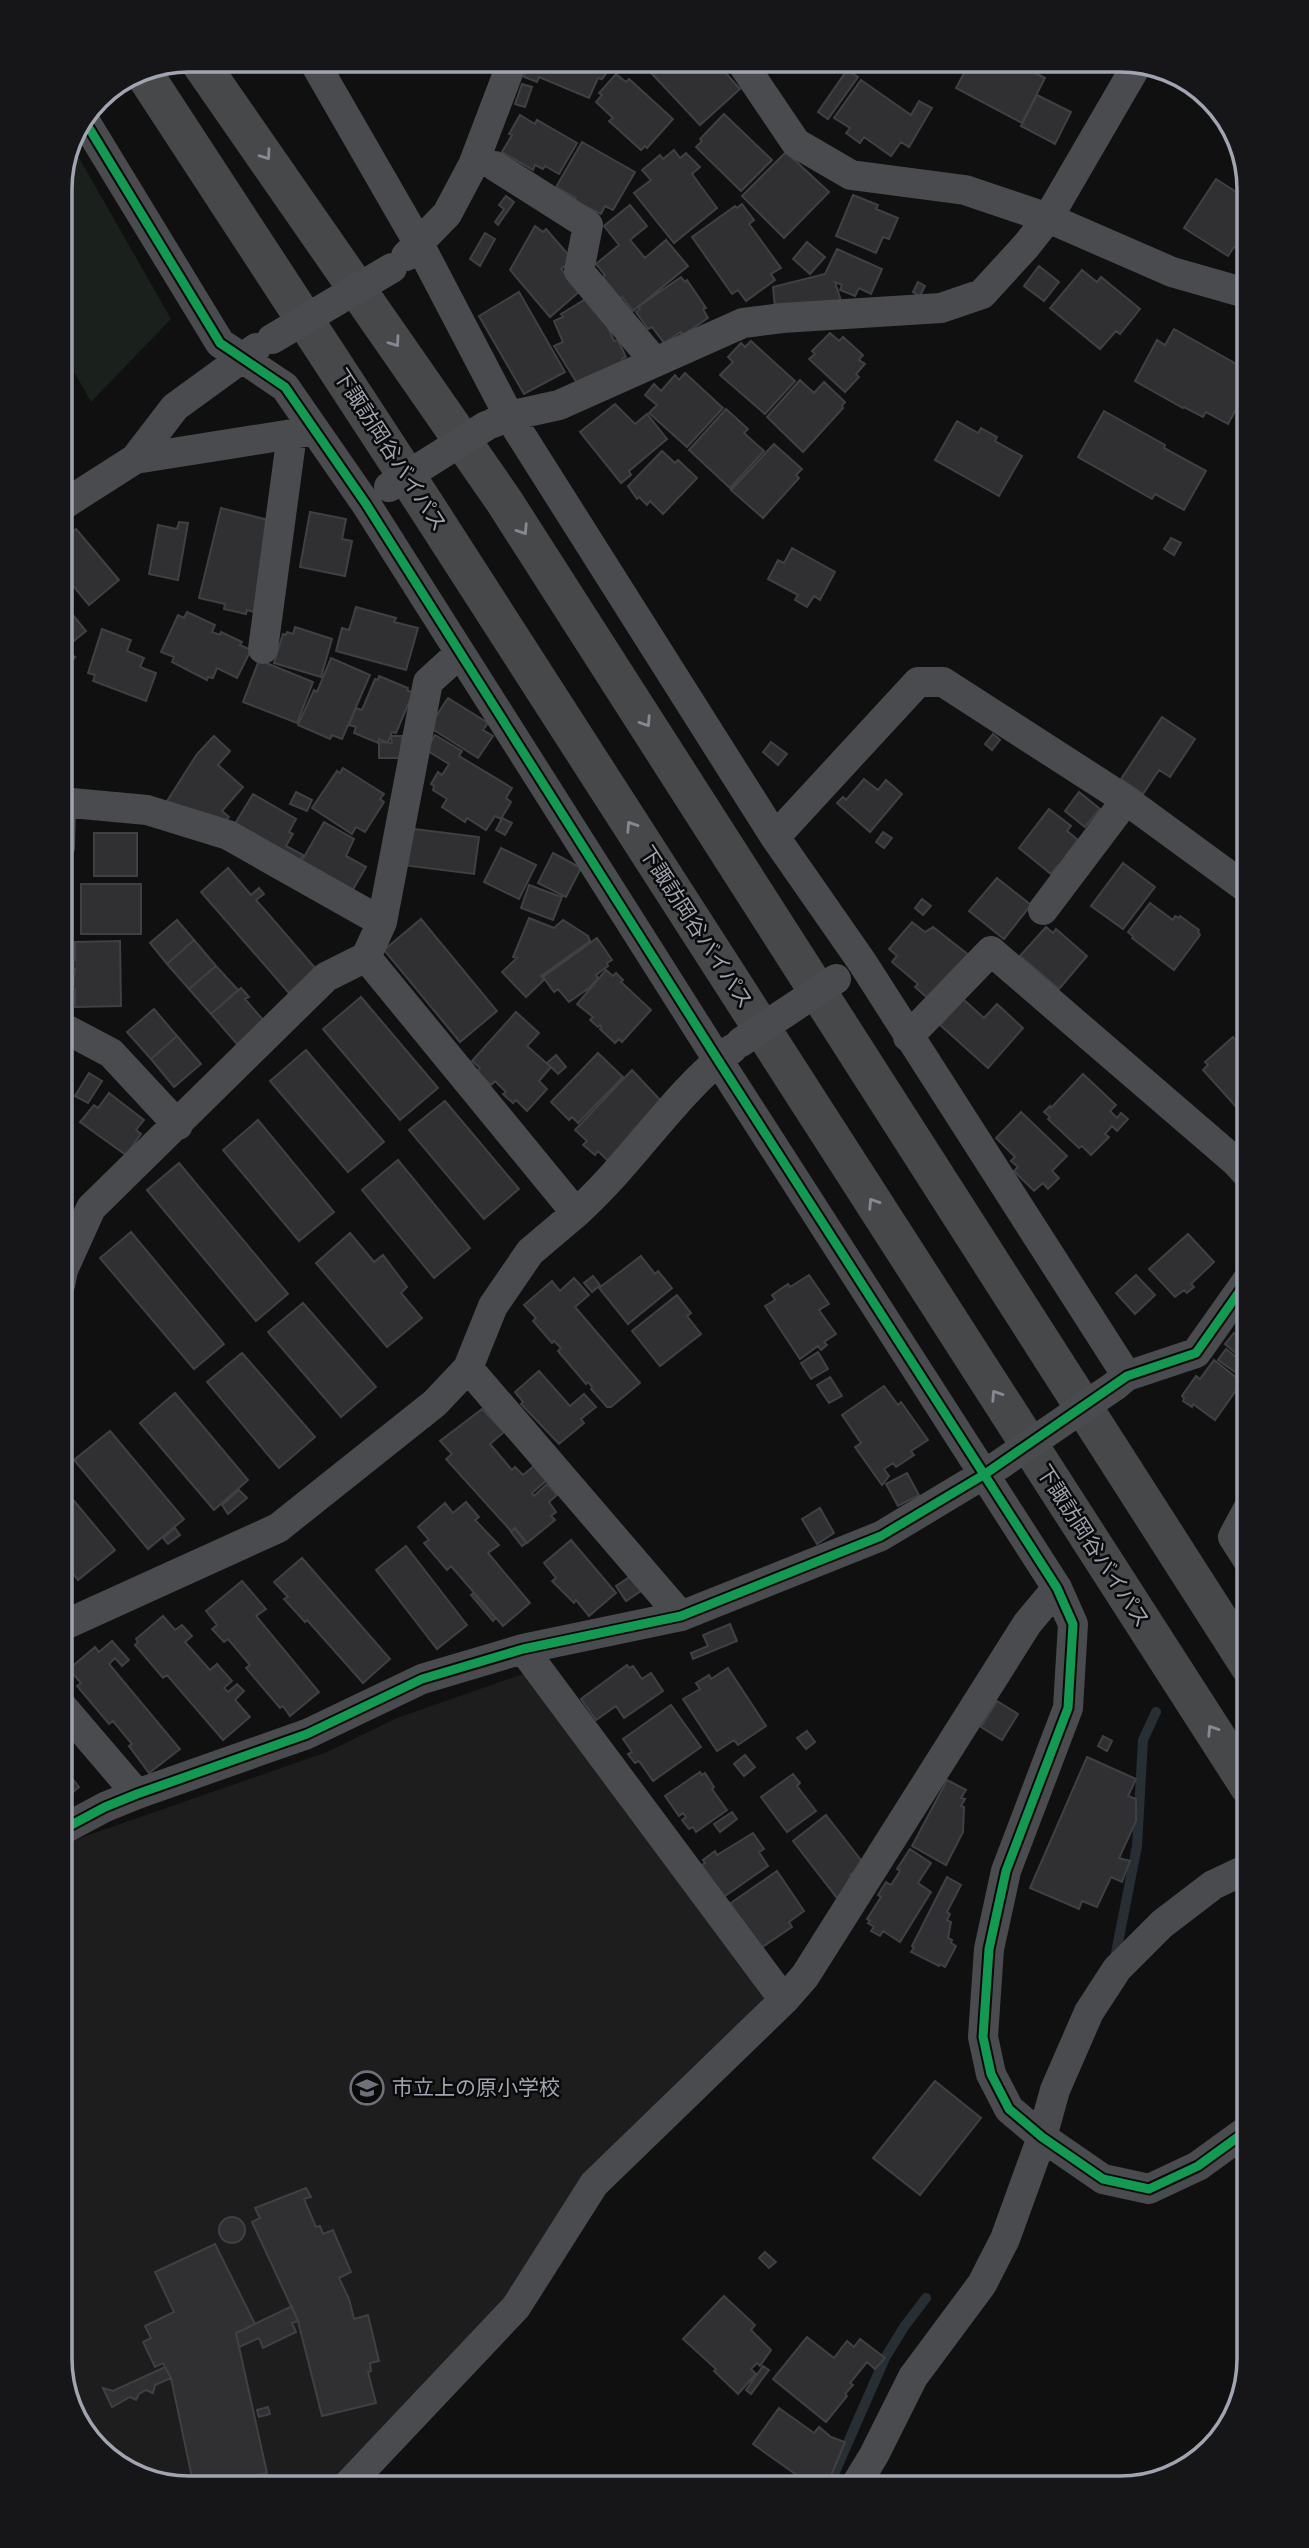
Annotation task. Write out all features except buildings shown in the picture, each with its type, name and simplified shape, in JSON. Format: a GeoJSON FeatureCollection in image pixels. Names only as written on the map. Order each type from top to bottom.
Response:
{"type":"FeatureCollection","features":[{"type":"Feature","properties":{"kind":"highway"},"geometry":{"type":"LineString","coordinates":[[207,72],[504,501],[1237,1646]]}},
{"type":"Feature","properties":{"kind":"highway"},"geometry":{"type":"LineString","coordinates":[[237,72],[243,85],[242,121]]}},
{"type":"Feature","properties":{"kind":"highway","name":"下諏訪岡谷バイパス"},"geometry":{"type":"LineString","coordinates":[[148,79],[432,514],[1237,1767]]}},
{"type":"Feature","properties":{"kind":"street"},"geometry":{"type":"LineString","coordinates":[[320,72],[419,244],[498,421],[775,837],[862,962],[1121,1380]]}},
{"type":"Feature","properties":{"kind":"street"},"geometry":{"type":"LineString","coordinates":[[72,499],[135,459],[175,407],[241,358],[392,268],[455,218],[508,72]]}},
{"type":"Feature","properties":{"kind":"street"},"geometry":{"type":"LineString","coordinates":[[748,72],[796,143],[851,176],[965,190],[1048,218],[1172,272],[1237,290]]}},
{"type":"Feature","properties":{"kind":"street"},"geometry":{"type":"LineString","coordinates":[[377,496],[498,421],[559,405],[743,323],[782,318],[942,309],[982,294],[1048,218],[1132,73]]}},
{"type":"Feature","properties":{"kind":"street"},"geometry":{"type":"LineString","coordinates":[[89,128],[220,343],[285,387],[303,432],[377,496],[460,653],[729,1051],[992,1470],[1057,1588],[1073,1624],[1068,1708],[1006,1871],[989,1949],[983,2037],[991,2074],[1009,2109],[1042,2137],[1103,2179],[1149,2189],[1198,2166],[1237,2138]]}},
{"type":"Feature","properties":{"kind":"street"},"geometry":{"type":"LineString","coordinates":[[495,166],[588,225],[579,271],[655,362]]}},
{"type":"Feature","properties":{"kind":"street"},"geometry":{"type":"LineString","coordinates":[[135,459],[303,432]]}},
{"type":"Feature","properties":{"kind":"street"},"geometry":{"type":"LineString","coordinates":[[263,649],[303,432]]}},
{"type":"Feature","properties":{"kind":"street"},"geometry":{"type":"LineString","coordinates":[[72,1250],[91,1208],[326,977],[366,957],[382,922],[428,682],[460,653]]}},
{"type":"Feature","properties":{"kind":"street"},"geometry":{"type":"LineString","coordinates":[[775,837],[918,682],[943,682],[1126,800],[1237,881]]}},
{"type":"Feature","properties":{"kind":"street"},"geometry":{"type":"LineString","coordinates":[[1043,910],[1126,800]]}},
{"type":"Feature","properties":{"kind":"street"},"geometry":{"type":"LineString","coordinates":[[72,803],[147,810],[228,835],[382,922]]}},
{"type":"Feature","properties":{"kind":"street"},"geometry":{"type":"LineString","coordinates":[[908,1037],[991,951],[1237,1163]]}},
{"type":"Feature","properties":{"kind":"street"},"geometry":{"type":"LineString","coordinates":[[366,957],[576,1213]]}},
{"type":"Feature","properties":{"kind":"street"},"geometry":{"type":"LineString","coordinates":[[72,1622],[278,1528],[435,1403],[468,1368],[493,1306],[530,1252],[601,1190],[695,1083],[729,1051],[862,962]]}},
{"type":"Feature","properties":{"kind":"street"},"geometry":{"type":"LineString","coordinates":[[72,1032],[111,1053],[178,1125]]}},
{"type":"Feature","properties":{"kind":"street"},"geometry":{"type":"LineString","coordinates":[[72,1825],[136,1794],[307,1734],[422,1679],[523,1649],[681,1616],[881,1536],[992,1470],[1121,1380],[1196,1353],[1237,1296]]}},
{"type":"Feature","properties":{"kind":"street"},"geometry":{"type":"LineString","coordinates":[[468,1368],[681,1616]]}},
{"type":"Feature","properties":{"kind":"street"},"geometry":{"type":"LineString","coordinates":[[356,2476],[516,2307],[594,2183],[784,2000],[805,1976],[1027,1624],[1057,1588]]}},
{"type":"Feature","properties":{"kind":"street"},"geometry":{"type":"LineString","coordinates":[[523,1649],[784,2000]]}},
{"type":"Feature","properties":{"kind":"street"},"geometry":{"type":"LineString","coordinates":[[72,1718],[136,1794]]}},
{"type":"Feature","properties":{"kind":"street"},"geometry":{"type":"LineString","coordinates":[[861,2476],[913,2377],[982,2284],[1004,2239],[1042,2137],[1055,2090],[1089,2012],[1117,1969],[1162,1924],[1213,1885],[1237,1874]]}},
{"type":"Feature","properties":{"kind":"shaded area"},"geometry":{"type":"Polygon","coordinates":[[[77,155],[171,319],[91,402],[72,368],[72,181],[77,155]]]}},
{"type":"Feature","properties":{"kind":"shaded area","name":"市立上の原小学校"},"geometry":{"type":"Polygon","coordinates":[[[529,1672],[767,2001],[584,2175],[500,2304],[345,2476],[181,2476],[158,2472],[130,2461],[106,2442],[87,2418],[74,2382],[72,1841],[327,1752],[397,1718],[529,1672]]]}},
{"type":"Feature","properties":{"kind":"waterway"},"geometry":{"type":"LineString","coordinates":[[1115,1958],[1137,1846],[1143,1740],[1156,1712]]}},
{"type":"Feature","properties":{"kind":"waterway"},"geometry":{"type":"LineString","coordinates":[[833,2476],[885,2358],[926,2298]]}},
{"type":"Feature","properties":{"kind":"cycle path"},"geometry":{"type":"LineString","coordinates":[[89,128],[220,343],[285,387],[366,504],[1057,1588],[1073,1624],[1068,1708],[1006,1871],[989,1949],[983,2037],[991,2074],[1009,2109],[1042,2137],[1103,2179],[1149,2189],[1198,2166],[1237,2138]]}},
{"type":"Feature","properties":{"kind":"cycle path"},"geometry":{"type":"LineString","coordinates":[[72,1825],[137,1794],[307,1734],[422,1679],[523,1649],[681,1616],[881,1536],[985,1474],[1127,1376],[1196,1353],[1237,1295]]}},
{"type":"Feature","properties":{"kind":"place","name":"市立上の原小学校"},"geometry":{"type":"Point","coordinates":[367,2088]}}]}
